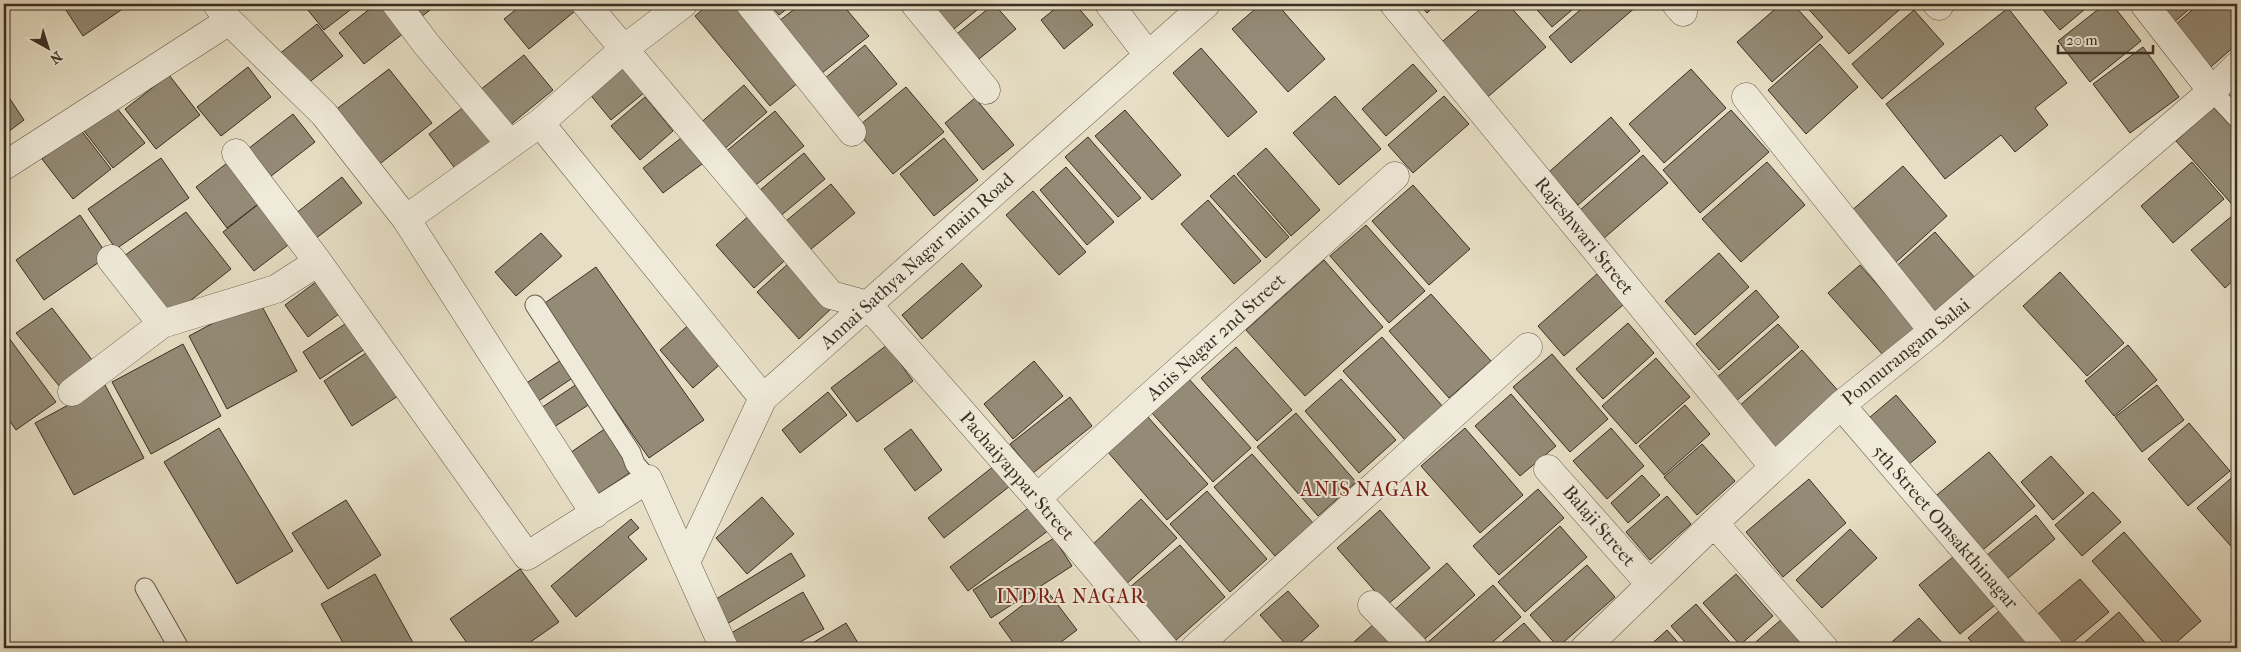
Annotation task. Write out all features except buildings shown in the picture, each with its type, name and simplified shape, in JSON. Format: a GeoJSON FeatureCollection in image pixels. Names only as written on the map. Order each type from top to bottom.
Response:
{"type":"FeatureCollection","features":[{"type":"Feature","properties":{"kind":"street"},"geometry":{"type":"LineString","coordinates":[[396,4],[427,45],[510,144]]}},
{"type":"Feature","properties":{"kind":"street"},"geometry":{"type":"LineString","coordinates":[[586,4],[831,295],[868,305]]}},
{"type":"Feature","properties":{"kind":"street"},"geometry":{"type":"LineString","coordinates":[[406,219],[540,123],[625,48],[683,4]]}},
{"type":"Feature","properties":{"kind":"street"},"geometry":{"type":"LineString","coordinates":[[750,4],[852,132]]}},
{"type":"Feature","properties":{"kind":"street"},"geometry":{"type":"LineString","coordinates":[[915,4],[986,90]]}},
{"type":"Feature","properties":{"kind":"street"},"geometry":{"type":"LineString","coordinates":[[1110,4],[1148,55]]}},
{"type":"Feature","properties":{"kind":"street","name":"Annai Sathya Nagar main Road"},"geometry":{"type":"LineString","coordinates":[[686,562],[763,398],[1206,4]]}},
{"type":"Feature","properties":{"kind":"street","name":"Rajeshwari Street"},"geometry":{"type":"LineString","coordinates":[[1394,4],[1774,467]]}},
{"type":"Feature","properties":{"kind":"street"},"geometry":{"type":"LineString","coordinates":[[2144,4],[2212,91]]}},
{"type":"Feature","properties":{"kind":"street"},"geometry":{"type":"LineString","coordinates":[[4,166],[223,12],[324,114],[406,219],[595,514]]}},
{"type":"Feature","properties":{"kind":"street","name":"Ponnurangam Salai"},"geometry":{"type":"LineString","coordinates":[[1585,648],[1714,523],[1841,405],[1933,331],[2212,91],[2237,66]]}},
{"type":"Feature","properties":{"kind":"street"},"geometry":{"type":"LineString","coordinates":[[1746,97],[1933,331]]}},
{"type":"Feature","properties":{"kind":"street"},"geometry":{"type":"LineString","coordinates":[[540,123],[763,398]]}},
{"type":"Feature","properties":{"kind":"street"},"geometry":{"type":"LineString","coordinates":[[236,153],[318,262],[528,556],[648,479],[724,648]]}},
{"type":"Feature","properties":{"kind":"street","name":"Anis Nagar 2nd Street"},"geometry":{"type":"LineString","coordinates":[[1037,498],[1395,176]]}},
{"type":"Feature","properties":{"kind":"street"},"geometry":{"type":"LineString","coordinates":[[111,259],[162,324]]}},
{"type":"Feature","properties":{"kind":"street"},"geometry":{"type":"LineString","coordinates":[[72,392],[162,324],[276,289],[318,262]]}},
{"type":"Feature","properties":{"kind":"street","name":"Pachaiyappar Street"},"geometry":{"type":"LineString","coordinates":[[868,305],[1037,498],[1164,648]]}},
{"type":"Feature","properties":{"kind":"street"},"geometry":{"type":"LineString","coordinates":[[1195,648],[1528,347]]}},
{"type":"Feature","properties":{"kind":"street","name":"5th Street Omsakthinagar"},"geometry":{"type":"LineString","coordinates":[[1841,405],[2049,648]]}},
{"type":"Feature","properties":{"kind":"street","name":"Balaji Street"},"geometry":{"type":"LineString","coordinates":[[1548,469],[1650,584]]}},
{"type":"Feature","properties":{"kind":"street"},"geometry":{"type":"LineString","coordinates":[[1714,523],[1824,648]]}},
{"type":"Feature","properties":{"kind":"street"},"geometry":{"type":"LineString","coordinates":[[1372,605],[1414,648]]}},
{"type":"Feature","properties":{"kind":"lane"},"geometry":{"type":"LineString","coordinates":[[2212,91],[2237,118]]}},
{"type":"Feature","properties":{"kind":"lane"},"geometry":{"type":"LineString","coordinates":[[535,306],[631,452],[635,464],[648,479]]}},
{"type":"Feature","properties":{"kind":"lane"},"geometry":{"type":"LineString","coordinates":[[145,588],[179,648]]}},
{"type":"Feature","properties":{"kind":"district","name":"ANIS NAGAR"},"geometry":{"type":"Point","coordinates":[1365,489]}},
{"type":"Feature","properties":{"kind":"district","name":"INDRA NAGAR"},"geometry":{"type":"Point","coordinates":[1071,596]}}]}
